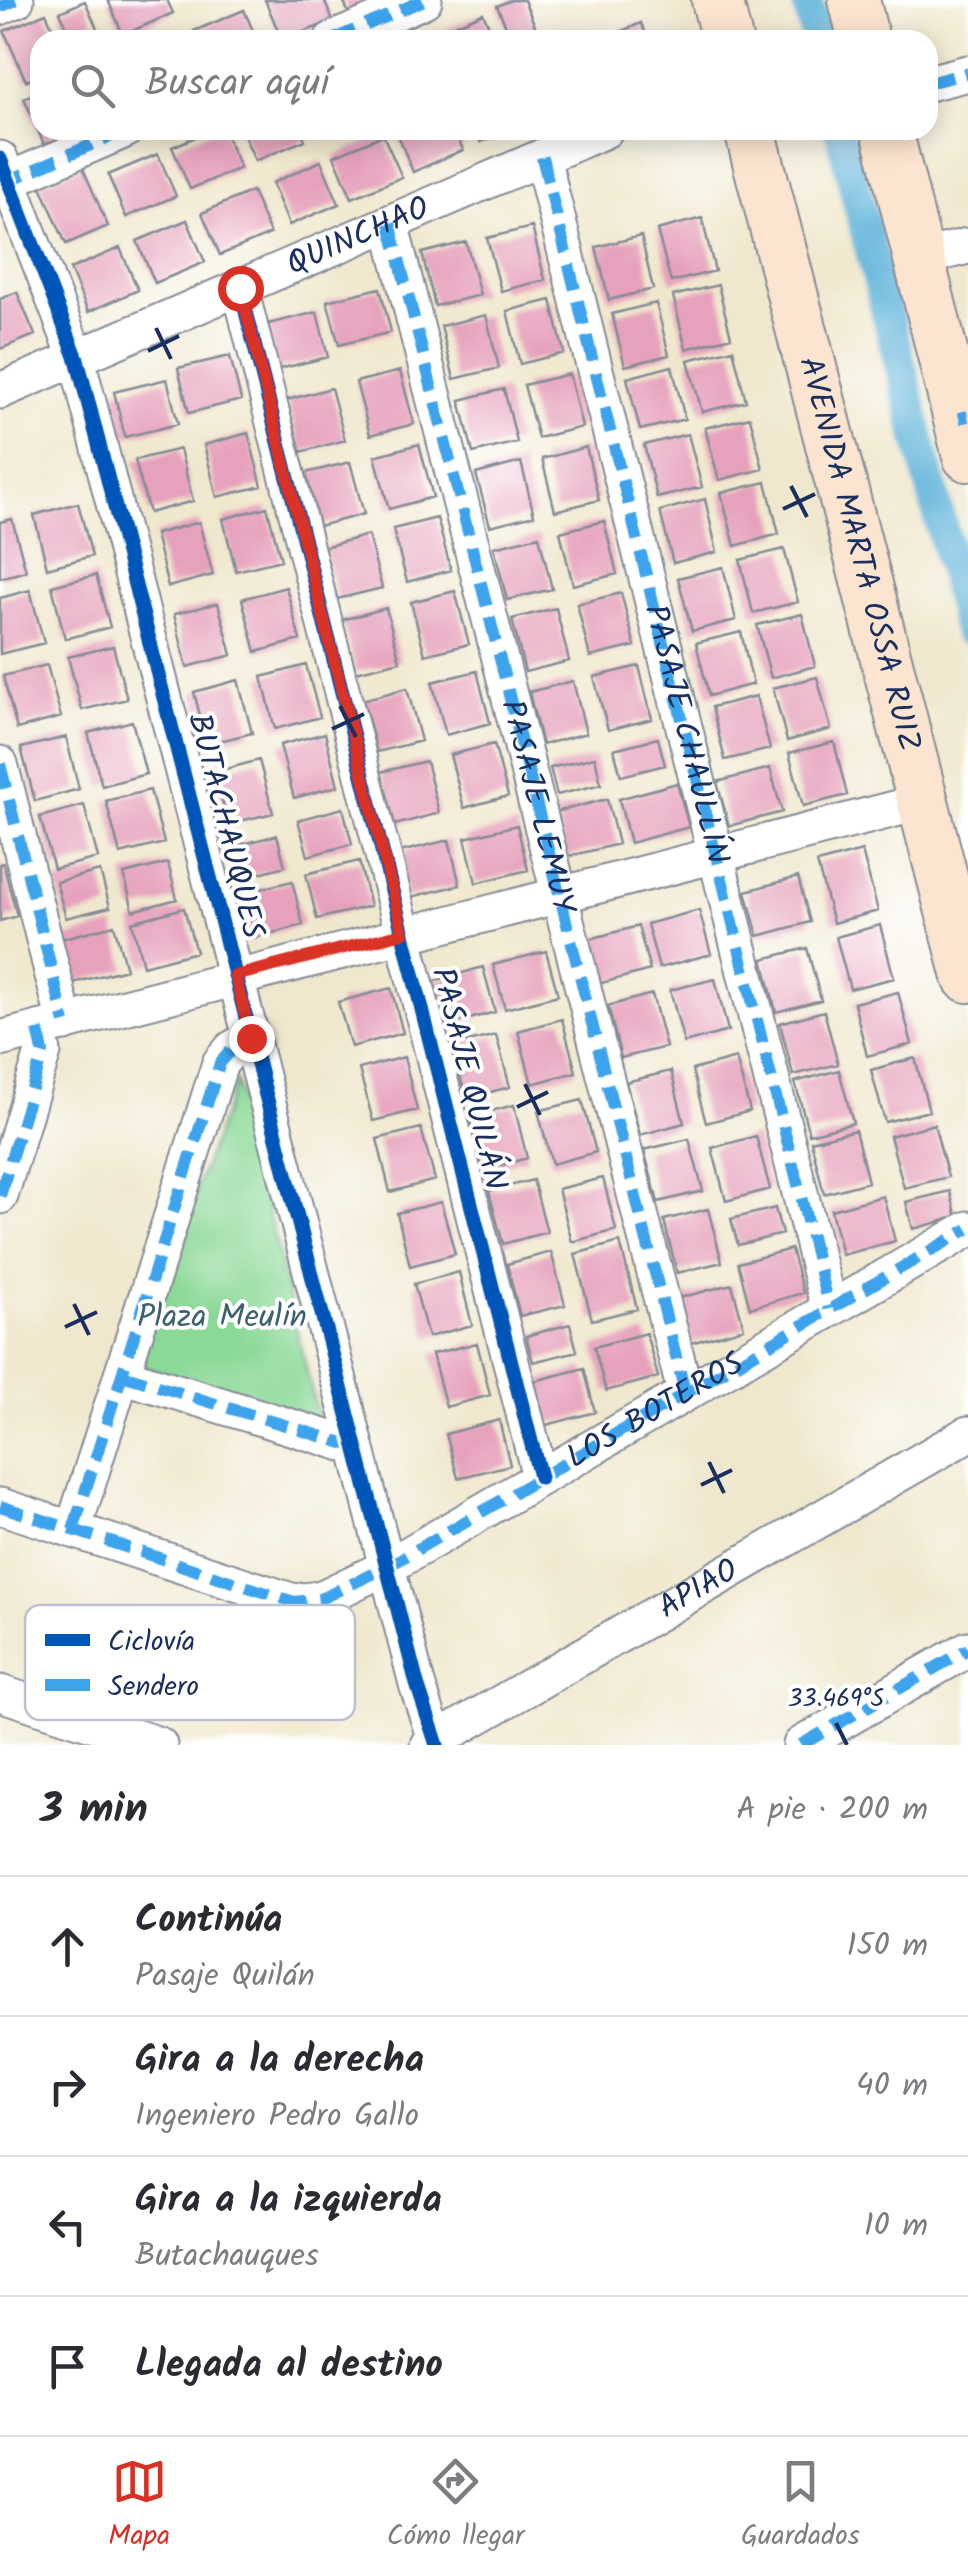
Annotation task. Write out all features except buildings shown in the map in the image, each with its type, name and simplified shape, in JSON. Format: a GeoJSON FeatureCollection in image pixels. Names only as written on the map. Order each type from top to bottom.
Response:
{"type":"FeatureCollection","features":[{"type":"Feature","properties":{"kind":"street"},"geometry":{"type":"LineString","coordinates":[[0,7],[16,0]]}},
{"type":"Feature","properties":{"kind":"street"},"geometry":{"type":"LineString","coordinates":[[355,30],[424,0]]}},
{"type":"Feature","properties":{"kind":"street"},"geometry":{"type":"LineString","coordinates":[[717,0],[724,30]]}},
{"type":"Feature","properties":{"kind":"street"},"geometry":{"type":"LineString","coordinates":[[854,0],[862,30]]}},
{"type":"Feature","properties":{"kind":"street"},"geometry":{"type":"LineString","coordinates":[[938,80],[968,73]]}},
{"type":"Feature","properties":{"kind":"street"},"geometry":{"type":"LineString","coordinates":[[2,175],[98,140]]}},
{"type":"Feature","properties":{"kind":"street","name":"QUINCHAO"},"geometry":{"type":"LineString","coordinates":[[0,392],[581,140]]}},
{"type":"Feature","properties":{"kind":"street","name":"AVENIDA MARTA OSSA RUIZ"},"geometry":{"type":"LineString","coordinates":[[753,140],[968,977]]}},
{"type":"Feature","properties":{"kind":"street"},"geometry":{"type":"LineString","coordinates":[[889,140],[965,430]]}},
{"type":"Feature","properties":{"kind":"street","name":"PASAJE CHAULLÍN"},"geometry":{"type":"LineString","coordinates":[[542,157],[829,1309]]}},
{"type":"Feature","properties":{"kind":"street","name":"BUTACHAUQUES"},"geometry":{"type":"LineString","coordinates":[[2,175],[76,359],[433,1744]]}},
{"type":"Feature","properties":{"kind":"street","name":"PASAJE LEMUY"},"geometry":{"type":"LineString","coordinates":[[390,224],[685,1392]]}},
{"type":"Feature","properties":{"kind":"street"},"geometry":{"type":"LineString","coordinates":[[919,258],[968,246]]}},
{"type":"Feature","properties":{"kind":"street","name":"PASAJE QUILÁN"},"geometry":{"type":"LineString","coordinates":[[240,288],[540,1477]]}},
{"type":"Feature","properties":{"kind":"street"},"geometry":{"type":"LineString","coordinates":[[0,764],[52,1026],[43,1043],[0,1196]]}},
{"type":"Feature","properties":{"kind":"street"},"geometry":{"type":"LineString","coordinates":[[0,1039],[922,802]]}},
{"type":"Feature","properties":{"kind":"street"},"geometry":{"type":"LineString","coordinates":[[73,1530],[220,1064],[232,1049],[251,1038]]}},
{"type":"Feature","properties":{"kind":"street","name":"LOS BOTEROS"},"geometry":{"type":"LineString","coordinates":[[0,1506],[294,1602],[320,1599],[387,1567],[968,1229]]}},
{"type":"Feature","properties":{"kind":"street"},"geometry":{"type":"LineString","coordinates":[[122,1375],[356,1447]]}},
{"type":"Feature","properties":{"kind":"street","name":"APIAO"},"geometry":{"type":"LineString","coordinates":[[433,1744],[968,1434]]}},
{"type":"Feature","properties":{"kind":"street"},"geometry":{"type":"LineString","coordinates":[[801,1745],[968,1649]]}},
{"type":"Feature","properties":{"kind":"street"},"geometry":{"type":"LineString","coordinates":[[0,1693],[25,1701]]}},
{"type":"Feature","properties":{"kind":"street"},"geometry":{"type":"LineString","coordinates":[[83,1720],[159,1745]]}},
{"type":"Feature","properties":{"kind":"green space","name":"Plaza Meulín"},"geometry":{"type":"Polygon","coordinates":[[[236,1081],[319,1421],[131,1363],[236,1081]]]}},
{"type":"Feature","properties":{"kind":"waterway"},"geometry":{"type":"LineString","coordinates":[[807,0],[814,30]]}},
{"type":"Feature","properties":{"kind":"waterway"},"geometry":{"type":"LineString","coordinates":[[843,140],[968,630]]}},
{"type":"Feature","properties":{"kind":"marked path"},"geometry":{"type":"LineString","coordinates":[[0,7],[16,0]]}},
{"type":"Feature","properties":{"kind":"marked path"},"geometry":{"type":"LineString","coordinates":[[355,30],[424,0]]}},
{"type":"Feature","properties":{"kind":"marked path"},"geometry":{"type":"LineString","coordinates":[[938,80],[968,73]]}},
{"type":"Feature","properties":{"kind":"marked path"},"geometry":{"type":"LineString","coordinates":[[1,184],[102,140]]}},
{"type":"Feature","properties":{"kind":"marked path"},"geometry":{"type":"LineString","coordinates":[[542,157],[829,1309]]}},
{"type":"Feature","properties":{"kind":"marked path"},"geometry":{"type":"LineString","coordinates":[[390,223],[685,1392]]}},
{"type":"Feature","properties":{"kind":"marked path"},"geometry":{"type":"LineString","coordinates":[[959,418],[968,416]]}},
{"type":"Feature","properties":{"kind":"marked path"},"geometry":{"type":"LineString","coordinates":[[0,764],[65,1023]]}},
{"type":"Feature","properties":{"kind":"marked path"},"geometry":{"type":"LineString","coordinates":[[0,1196],[43,1052],[38,1029]]}},
{"type":"Feature","properties":{"kind":"marked path"},"geometry":{"type":"LineString","coordinates":[[73,1530],[220,1063],[232,1049],[251,1038]]}},
{"type":"Feature","properties":{"kind":"marked path"},"geometry":{"type":"LineString","coordinates":[[0,1506],[294,1602],[320,1599],[387,1567],[968,1229]]}},
{"type":"Feature","properties":{"kind":"marked path"},"geometry":{"type":"LineString","coordinates":[[122,1375],[356,1447]]}},
{"type":"Feature","properties":{"kind":"marked path"},"geometry":{"type":"LineString","coordinates":[[801,1745],[968,1649]]}},
{"type":"Feature","properties":{"kind":"cycle path"},"geometry":{"type":"LineString","coordinates":[[0,159],[77,359],[417,1684],[437,1745]]}},
{"type":"Feature","properties":{"kind":"cycle path"},"geometry":{"type":"LineString","coordinates":[[240,288],[540,1477]]}},
{"type":"Feature","properties":{"kind":"route"},"geometry":{"type":"LineString","coordinates":[[240,288],[403,933],[235,976],[251,1038]]}}]}
